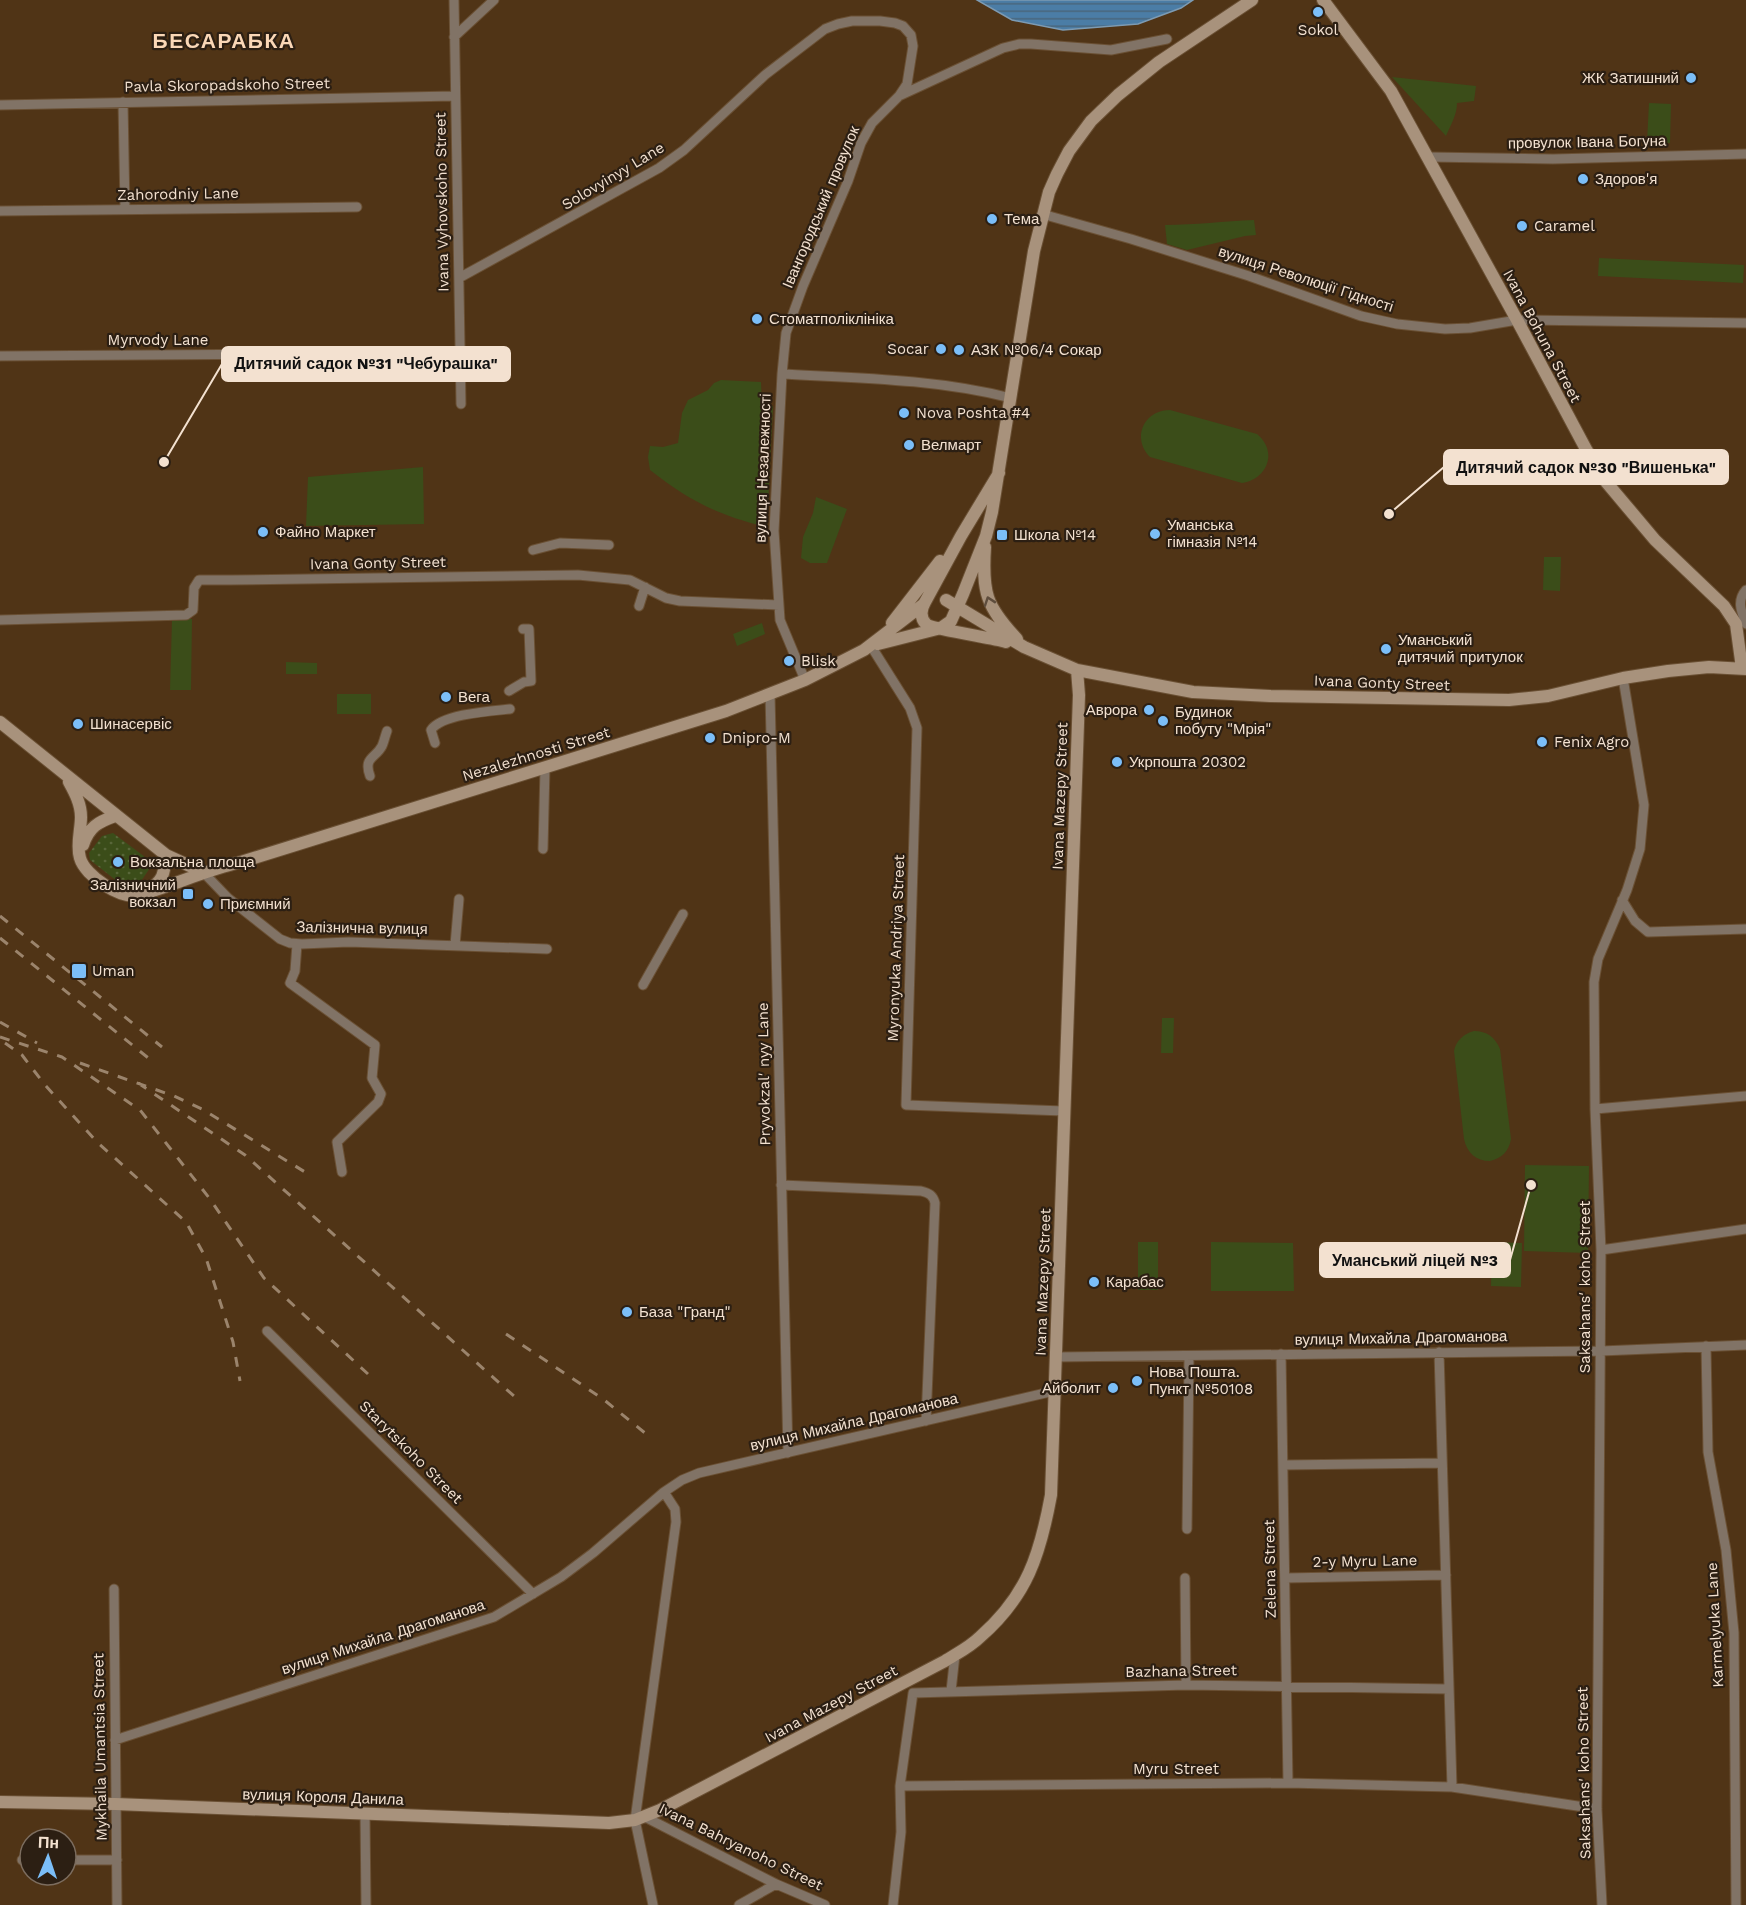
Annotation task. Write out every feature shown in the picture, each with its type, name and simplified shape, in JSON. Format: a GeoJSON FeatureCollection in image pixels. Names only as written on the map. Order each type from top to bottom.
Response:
{"type":"FeatureCollection","features":[{"type":"Feature","properties":{"kind":"main road","name":"Nezalezhnosti Street"},"geometry":{"type":"LineString","coordinates":[[955,612],[986,536],[992,512],[1034,251],[1049,192],[1069,151],[1103,109],[1159,62],[1252,0]]}},
{"type":"Feature","properties":{"kind":"main road","name":"Ivana Bohuna Street"},"geometry":{"type":"LineString","coordinates":[[1323,0],[1391,91],[1587,451],[1607,483],[1655,540],[1734,618],[1744,669]]}},
{"type":"Feature","properties":{"kind":"main road","name":"Nezalezhnosti Street"},"geometry":{"type":"LineString","coordinates":[[203,872],[726,711],[805,680],[871,646],[924,604],[999,473]]}},
{"type":"Feature","properties":{"kind":"main road","name":"Nezalezhnosti Street"},"geometry":{"type":"LineString","coordinates":[[871,646],[894,621],[961,536]]}},
{"type":"Feature","properties":{"kind":"main road","name":"Ivana Gonty Street"},"geometry":{"type":"LineString","coordinates":[[986,536],[984,575],[986,596],[999,620],[1024,647]]}},
{"type":"Feature","properties":{"kind":"main road","name":"Ivana Gonty Street"},"geometry":{"type":"LineString","coordinates":[[924,604],[934,597],[946,600],[955,612],[1024,647],[1077,670],[1193,692],[1450,700],[1531,699],[1623,678],[1709,667],[1744,669]]}},
{"type":"Feature","properties":{"kind":"main road"},"geometry":{"type":"LineString","coordinates":[[924,604],[923,620],[927,625],[936,629],[946,626],[955,612]]}},
{"type":"Feature","properties":{"kind":"main road","name":"Nezalezhnosti Street"},"geometry":{"type":"LineString","coordinates":[[871,646],[936,629]]}},
{"type":"Feature","properties":{"kind":"main road","name":"Ivana Gonty Street"},"geometry":{"type":"LineString","coordinates":[[936,629],[969,633],[1024,647]]}},
{"type":"Feature","properties":{"kind":"main road","name":"Ivana Mazepy Street"},"geometry":{"type":"LineString","coordinates":[[640,1818],[955,1655],[979,1639],[1008,1609],[1027,1580],[1043,1537],[1051,1495],[1079,698],[1077,670]]}},
{"type":"Feature","properties":{"kind":"main road"},"geometry":{"type":"LineString","coordinates":[[0,722],[166,855],[164,872],[159,883],[140,895]]}},
{"type":"Feature","properties":{"kind":"main road"},"geometry":{"type":"LineString","coordinates":[[66,776],[80,805],[79,856],[89,873],[118,893],[140,895],[173,885],[203,872]]}},
{"type":"Feature","properties":{"kind":"main road"},"geometry":{"type":"LineString","coordinates":[[79,856],[87,832],[98,822],[115,816]]}},
{"type":"Feature","properties":{"kind":"main road","name":"Залізнична вулиця"},"geometry":{"type":"LineString","coordinates":[[166,855],[203,872]]}},
{"type":"Feature","properties":{"kind":"main road","name":"вулиця Короля Данила"},"geometry":{"type":"LineString","coordinates":[[0,1802],[116,1804],[609,1823],[640,1818]]}},
{"type":"Feature","properties":{"kind":"street","name":"Ivana Vyhovskoho Street"},"geometry":{"type":"LineString","coordinates":[[454,0],[461,404]]}},
{"type":"Feature","properties":{"kind":"street"},"geometry":{"type":"LineString","coordinates":[[454,37],[494,0]]}},
{"type":"Feature","properties":{"kind":"street","name":"Solovyinyy Lane"},"geometry":{"type":"LineString","coordinates":[[459,278],[605,200],[659,168],[684,150],[771,70],[825,29],[852,21],[880,21],[895,23],[908,31],[912,40],[913,52],[908,79],[899,96]]}},
{"type":"Feature","properties":{"kind":"street"},"geometry":{"type":"LineString","coordinates":[[899,96],[1003,48],[1019,44],[1111,50],[1167,39]]}},
{"type":"Feature","properties":{"kind":"street","name":"Pavla Skoropadskoho Street"},"geometry":{"type":"LineString","coordinates":[[0,105],[455,96]]}},
{"type":"Feature","properties":{"kind":"street","name":"Івангородський провулок"},"geometry":{"type":"LineString","coordinates":[[782,374],[786,333],[861,143],[872,123],[899,96]]}},
{"type":"Feature","properties":{"kind":"street"},"geometry":{"type":"LineString","coordinates":[[123,102],[125,209]]}},
{"type":"Feature","properties":{"kind":"street","name":"провулок Івана Богуна"},"geometry":{"type":"LineString","coordinates":[[1428,157],[1553,159],[1746,154]]}},
{"type":"Feature","properties":{"kind":"street","name":"Zahorodniy Lane"},"geometry":{"type":"LineString","coordinates":[[0,211],[357,207]]}},
{"type":"Feature","properties":{"kind":"street","name":"вулиця Революції Гідності"},"geometry":{"type":"LineString","coordinates":[[1042,214],[1131,238],[1249,276],[1361,316],[1397,324],[1445,329],[1470,328],[1517,320],[1746,323]]}},
{"type":"Feature","properties":{"kind":"street","name":"Myrvody Lane"},"geometry":{"type":"LineString","coordinates":[[0,356],[459,353]]}},
{"type":"Feature","properties":{"kind":"street","name":"вулиця Незалежності"},"geometry":{"type":"LineString","coordinates":[[805,680],[780,620],[774,531],[782,374],[898,381],[986,391],[1011,398]]}},
{"type":"Feature","properties":{"kind":"street"},"geometry":{"type":"LineString","coordinates":[[982,402],[986,391]]}},
{"type":"Feature","properties":{"kind":"street"},"geometry":{"type":"LineString","coordinates":[[532,550],[560,543],[609,545]]}},
{"type":"Feature","properties":{"kind":"street","name":"Ivana Gonty Street"},"geometry":{"type":"LineString","coordinates":[[0,620],[186,615],[193,610],[194,588],[199,580],[578,575],[630,580],[666,598],[680,601],[779,605]]}},
{"type":"Feature","properties":{"kind":"street"},"geometry":{"type":"LineString","coordinates":[[639,606],[645,587]]}},
{"type":"Feature","properties":{"kind":"street"},"geometry":{"type":"LineString","coordinates":[[1746,590],[1740,603],[1746,624]]}},
{"type":"Feature","properties":{"kind":"street"},"geometry":{"type":"LineString","coordinates":[[509,691],[524,682],[531,681],[529,629],[523,629]]}},
{"type":"Feature","properties":{"kind":"street","name":"Myronyuka Andriya Street"},"geometry":{"type":"LineString","coordinates":[[871,646],[910,708],[917,728],[906,1105],[1064,1111]]}},
{"type":"Feature","properties":{"kind":"street","name":"Saksahansʹkoho Street"},"geometry":{"type":"LineString","coordinates":[[1602,1905],[1597,1809],[1601,1250],[1595,1109],[1594,982],[1598,959],[1640,849],[1644,805],[1623,678]]}},
{"type":"Feature","properties":{"kind":"street","name":"Pryvokzalʹnyy Lane"},"geometry":{"type":"LineString","coordinates":[[770,694],[788,1454]]}},
{"type":"Feature","properties":{"kind":"street"},"geometry":{"type":"LineString","coordinates":[[435,743],[430,730],[438,723],[464,716],[510,709]]}},
{"type":"Feature","properties":{"kind":"street"},"geometry":{"type":"LineString","coordinates":[[370,776],[368,770],[371,756],[382,746],[387,731]]}},
{"type":"Feature","properties":{"kind":"street"},"geometry":{"type":"LineString","coordinates":[[543,849],[545,768]]}},
{"type":"Feature","properties":{"kind":"street","name":"Залізнична вулиця"},"geometry":{"type":"LineString","coordinates":[[203,872],[228,898],[280,939],[297,944],[349,942],[547,949]]}},
{"type":"Feature","properties":{"kind":"street"},"geometry":{"type":"LineString","coordinates":[[455,945],[459,899]]}},
{"type":"Feature","properties":{"kind":"street"},"geometry":{"type":"LineString","coordinates":[[1622,900],[1635,921],[1648,932],[1746,929]]}},
{"type":"Feature","properties":{"kind":"street"},"geometry":{"type":"LineString","coordinates":[[643,985],[683,914]]}},
{"type":"Feature","properties":{"kind":"street"},"geometry":{"type":"LineString","coordinates":[[297,944],[295,971],[290,983],[375,1045],[372,1078],[381,1094],[378,1102],[337,1142],[342,1172]]}},
{"type":"Feature","properties":{"kind":"street"},"geometry":{"type":"LineString","coordinates":[[1595,1109],[1746,1096]]}},
{"type":"Feature","properties":{"kind":"street"},"geometry":{"type":"LineString","coordinates":[[781,1185],[921,1191],[927,1192],[933,1198],[935,1203],[926,1421]]}},
{"type":"Feature","properties":{"kind":"street"},"geometry":{"type":"LineString","coordinates":[[1601,1250],[1746,1229]]}},
{"type":"Feature","properties":{"kind":"street","name":"Starytskoho Street"},"geometry":{"type":"LineString","coordinates":[[267,1332],[533,1593]]}},
{"type":"Feature","properties":{"kind":"street","name":"вулиця Михайла Драгоманова"},"geometry":{"type":"LineString","coordinates":[[1055,1357],[1600,1351],[1746,1345]]}},
{"type":"Feature","properties":{"kind":"street","name":"Karmelyuka Lane"},"geometry":{"type":"LineString","coordinates":[[1706,1346],[1708,1452],[1726,1550],[1734,1633],[1736,1905]]}},
{"type":"Feature","properties":{"kind":"street"},"geometry":{"type":"LineString","coordinates":[[1439,1352],[1452,1787]]}},
{"type":"Feature","properties":{"kind":"street","name":"Zelena Street"},"geometry":{"type":"LineString","coordinates":[[1281,1354],[1288,1783]]}},
{"type":"Feature","properties":{"kind":"street"},"geometry":{"type":"LineString","coordinates":[[1187,1529],[1189,1356]]}},
{"type":"Feature","properties":{"kind":"street","name":"вулиця Михайла Драгоманова"},"geometry":{"type":"LineString","coordinates":[[115,1740],[494,1617],[561,1577],[593,1553],[664,1492],[682,1480],[699,1473],[1054,1391]]}},
{"type":"Feature","properties":{"kind":"street"},"geometry":{"type":"LineString","coordinates":[[1283,1465],[1442,1463]]}},
{"type":"Feature","properties":{"kind":"street"},"geometry":{"type":"LineString","coordinates":[[653,1905],[640,1818],[676,1522],[675,1509],[664,1492]]}},
{"type":"Feature","properties":{"kind":"street","name":"2-y Myru Lane"},"geometry":{"type":"LineString","coordinates":[[1285,1578],[1446,1575]]}},
{"type":"Feature","properties":{"kind":"street"},"geometry":{"type":"LineString","coordinates":[[1185,1578],[1186,1685]]}},
{"type":"Feature","properties":{"kind":"street","name":"Mykhaila Umantsia Street"},"geometry":{"type":"LineString","coordinates":[[114,1589],[117,1905]]}},
{"type":"Feature","properties":{"kind":"street"},"geometry":{"type":"LineString","coordinates":[[951,1691],[955,1655]]}},
{"type":"Feature","properties":{"kind":"street","name":"Bazhana Street"},"geometry":{"type":"LineString","coordinates":[[900,1786],[913,1693],[1186,1685],[1449,1689]]}},
{"type":"Feature","properties":{"kind":"street","name":"Myru Street"},"geometry":{"type":"LineString","coordinates":[[900,1786],[1288,1783],[1452,1787],[1597,1809]]}},
{"type":"Feature","properties":{"kind":"street"},"geometry":{"type":"LineString","coordinates":[[893,1905],[902,1832],[900,1786]]}},
{"type":"Feature","properties":{"kind":"street"},"geometry":{"type":"LineString","coordinates":[[365,1814],[366,1905]]}},
{"type":"Feature","properties":{"kind":"street","name":"Ivana Bahryanoho Street"},"geometry":{"type":"LineString","coordinates":[[640,1818],[776,1884],[825,1905]]}},
{"type":"Feature","properties":{"kind":"street"},"geometry":{"type":"LineString","coordinates":[[78,1860],[117,1860]]}},
{"type":"Feature","properties":{"kind":"street"},"geometry":{"type":"LineString","coordinates":[[738,1905],[776,1884]]}},
{"type":"Feature","properties":{"kind":"green space"},"geometry":{"type":"Polygon","coordinates":[[[1392,77],[1476,86],[1474,101],[1457,103],[1455,116],[1446,136],[1392,77]]]}},
{"type":"Feature","properties":{"kind":"green space"},"geometry":{"type":"Polygon","coordinates":[[[1649,103],[1671,104],[1670,143],[1647,142],[1649,103]]]}},
{"type":"Feature","properties":{"kind":"green space"},"geometry":{"type":"Polygon","coordinates":[[[1254,220],[1256,235],[1187,250],[1167,244],[1165,225],[1254,220]]]}},
{"type":"Feature","properties":{"kind":"green space"},"geometry":{"type":"Polygon","coordinates":[[[1599,258],[1744,265],[1743,283],[1598,276],[1599,258]]]}},
{"type":"Feature","properties":{"kind":"green space"},"geometry":{"type":"Polygon","coordinates":[[[721,380],[761,382],[762,405],[773,406],[767,527],[734,518],[705,506],[650,470],[648,457],[650,446],[663,447],[678,443],[682,413],[688,400],[708,390],[714,383],[721,380]]]}},
{"type":"Feature","properties":{"kind":"green space"},"geometry":{"type":"Polygon","coordinates":[[[1170,410],[1257,434],[1267,448],[1268,456],[1264,470],[1258,476],[1242,483],[1150,457],[1141,442],[1143,426],[1153,415],[1170,410]]]}},
{"type":"Feature","properties":{"kind":"green space"},"geometry":{"type":"Polygon","coordinates":[[[423,467],[424,524],[306,526],[308,477],[423,467]]]}},
{"type":"Feature","properties":{"kind":"green space"},"geometry":{"type":"Polygon","coordinates":[[[816,497],[847,509],[827,563],[810,563],[801,558],[803,537],[813,513],[816,497]]]}},
{"type":"Feature","properties":{"kind":"green space"},"geometry":{"type":"Polygon","coordinates":[[[1544,557],[1561,557],[1560,591],[1543,590],[1544,557]]]}},
{"type":"Feature","properties":{"kind":"green space"},"geometry":{"type":"Polygon","coordinates":[[[172,619],[192,619],[191,690],[170,690],[172,619]]]}},
{"type":"Feature","properties":{"kind":"green space"},"geometry":{"type":"Polygon","coordinates":[[[762,623],[765,634],[737,646],[733,634],[762,623]]]}},
{"type":"Feature","properties":{"kind":"green space"},"geometry":{"type":"Polygon","coordinates":[[[286,662],[317,663],[317,674],[286,674],[286,662]]]}},
{"type":"Feature","properties":{"kind":"green space"},"geometry":{"type":"Polygon","coordinates":[[[337,694],[371,694],[371,714],[337,714],[337,694]]]}},
{"type":"Feature","properties":{"kind":"green space"},"geometry":{"type":"Polygon","coordinates":[[[113,833],[149,860],[150,868],[137,887],[127,889],[90,860],[89,853],[102,836],[113,833]]]}},
{"type":"Feature","properties":{"kind":"green space"},"geometry":{"type":"Polygon","coordinates":[[[1162,1018],[1174,1018],[1173,1053],[1161,1053],[1162,1018]]]}},
{"type":"Feature","properties":{"kind":"green space"},"geometry":{"type":"Polygon","coordinates":[[[1474,1031],[1490,1036],[1500,1049],[1511,1139],[1504,1153],[1490,1161],[1480,1160],[1473,1155],[1464,1139],[1454,1051],[1461,1038],[1474,1031]]]}},
{"type":"Feature","properties":{"kind":"green space"},"geometry":{"type":"Polygon","coordinates":[[[1525,1165],[1589,1166],[1588,1253],[1524,1251],[1525,1165]]]}},
{"type":"Feature","properties":{"kind":"green space"},"geometry":{"type":"Polygon","coordinates":[[[1138,1242],[1158,1242],[1158,1290],[1138,1290],[1138,1242]]]}},
{"type":"Feature","properties":{"kind":"green space"},"geometry":{"type":"Polygon","coordinates":[[[1211,1242],[1293,1243],[1294,1291],[1211,1291],[1211,1242]]]}},
{"type":"Feature","properties":{"kind":"green space"},"geometry":{"type":"Polygon","coordinates":[[[1492,1242],[1522,1243],[1521,1287],[1491,1286],[1492,1242]]]}},
{"type":"Feature","properties":{"kind":"water"},"geometry":{"type":"Polygon","coordinates":[[[977,0],[1193,0],[1181,8],[1138,24],[1063,30],[1012,20],[977,0]]]}},
{"type":"Feature","properties":{"kind":"railway"},"geometry":{"type":"LineString","coordinates":[[0,916],[162,1047]]}},
{"type":"Feature","properties":{"kind":"railway"},"geometry":{"type":"LineString","coordinates":[[0,938],[152,1061]]}},
{"type":"Feature","properties":{"kind":"railway"},"geometry":{"type":"LineString","coordinates":[[0,1022],[37,1043]]}},
{"type":"Feature","properties":{"kind":"railway"},"geometry":{"type":"LineString","coordinates":[[0,1037],[62,1057],[140,1110],[210,1199],[264,1278],[368,1374]]}},
{"type":"Feature","properties":{"kind":"railway"},"geometry":{"type":"LineString","coordinates":[[5,1043],[22,1055],[45,1085],[97,1142],[186,1222],[206,1258],[233,1342],[240,1381]]}},
{"type":"Feature","properties":{"kind":"railway"},"geometry":{"type":"LineString","coordinates":[[80,1063],[174,1096],[202,1109],[305,1172]]}},
{"type":"Feature","properties":{"kind":"railway"},"geometry":{"type":"LineString","coordinates":[[138,1083],[245,1155],[515,1397]]}},
{"type":"Feature","properties":{"kind":"railway"},"geometry":{"type":"LineString","coordinates":[[506,1334],[603,1399],[645,1433]]}},
{"type":"Feature","properties":{"kind":"place","name":"Sokol"},"geometry":{"type":"Point","coordinates":[1318,12]}},
{"type":"Feature","properties":{"kind":"place","name":"ЖК Затишний"},"geometry":{"type":"Point","coordinates":[1691,78]}},
{"type":"Feature","properties":{"kind":"place","name":"Здоров'я"},"geometry":{"type":"Point","coordinates":[1583,179]}},
{"type":"Feature","properties":{"kind":"place","name":"Тема"},"geometry":{"type":"Point","coordinates":[992,219]}},
{"type":"Feature","properties":{"kind":"place","name":"Caramel"},"geometry":{"type":"Point","coordinates":[1522,226]}},
{"type":"Feature","properties":{"kind":"place","name":"Стоматполіклініка"},"geometry":{"type":"Point","coordinates":[757,319]}},
{"type":"Feature","properties":{"kind":"place","name":"Socar"},"geometry":{"type":"Point","coordinates":[941,349]}},
{"type":"Feature","properties":{"kind":"place","name":"АЗК №06/4 Сокар"},"geometry":{"type":"Point","coordinates":[959,350]}},
{"type":"Feature","properties":{"kind":"place","name":"Nova Poshta #4"},"geometry":{"type":"Point","coordinates":[904,413]}},
{"type":"Feature","properties":{"kind":"place","name":"Велмарт"},"geometry":{"type":"Point","coordinates":[909,445]}},
{"type":"Feature","properties":{"kind":"place","name":"Дитячий садок №31 \"Чебурашка\""},"geometry":{"type":"Point","coordinates":[164,462]}},
{"type":"Feature","properties":{"kind":"place","name":"Дитячий садок №30 \"Вишенька\""},"geometry":{"type":"Point","coordinates":[1389,514]}},
{"type":"Feature","properties":{"kind":"place","name":"Файно Маркет"},"geometry":{"type":"Point","coordinates":[263,532]}},
{"type":"Feature","properties":{"kind":"place","name":"Уманська гімназія №14"},"geometry":{"type":"Point","coordinates":[1155,534]}},
{"type":"Feature","properties":{"kind":"place","name":"Школа №14"},"geometry":{"type":"Point","coordinates":[1002,535]}},
{"type":"Feature","properties":{"kind":"place","name":"Уманський дитячий притулок"},"geometry":{"type":"Point","coordinates":[1386,649]}},
{"type":"Feature","properties":{"kind":"place","name":"Blisk"},"geometry":{"type":"Point","coordinates":[789,661]}},
{"type":"Feature","properties":{"kind":"place","name":"Вега"},"geometry":{"type":"Point","coordinates":[446,697]}},
{"type":"Feature","properties":{"kind":"place","name":"Аврора"},"geometry":{"type":"Point","coordinates":[1149,710]}},
{"type":"Feature","properties":{"kind":"place","name":"Будинок побуту \"Мрія\""},"geometry":{"type":"Point","coordinates":[1163,721]}},
{"type":"Feature","properties":{"kind":"place","name":"Шинасервіс"},"geometry":{"type":"Point","coordinates":[78,724]}},
{"type":"Feature","properties":{"kind":"place","name":"Dnipro-M"},"geometry":{"type":"Point","coordinates":[710,738]}},
{"type":"Feature","properties":{"kind":"place","name":"Fenix Agro"},"geometry":{"type":"Point","coordinates":[1542,742]}},
{"type":"Feature","properties":{"kind":"place","name":"Укрпошта 20302"},"geometry":{"type":"Point","coordinates":[1117,762]}},
{"type":"Feature","properties":{"kind":"place","name":"Вокзальна площа"},"geometry":{"type":"Point","coordinates":[118,862]}},
{"type":"Feature","properties":{"kind":"place","name":"Залізничний вокзал"},"geometry":{"type":"Point","coordinates":[188,894]}},
{"type":"Feature","properties":{"kind":"place","name":"Приємний"},"geometry":{"type":"Point","coordinates":[208,904]}},
{"type":"Feature","properties":{"kind":"place","name":"Uman"},"geometry":{"type":"Point","coordinates":[79,971]}},
{"type":"Feature","properties":{"kind":"place","name":"Уманський ліцей №3"},"geometry":{"type":"Point","coordinates":[1531,1185]}},
{"type":"Feature","properties":{"kind":"place","name":"Карабас"},"geometry":{"type":"Point","coordinates":[1094,1282]}},
{"type":"Feature","properties":{"kind":"place","name":"База \"Гранд\""},"geometry":{"type":"Point","coordinates":[627,1312]}},
{"type":"Feature","properties":{"kind":"place","name":"Нова Пошта. Пункт №50108"},"geometry":{"type":"Point","coordinates":[1137,1381]}},
{"type":"Feature","properties":{"kind":"place","name":"Айболит"},"geometry":{"type":"Point","coordinates":[1113,1388]}},
{"type":"Feature","properties":{"kind":"district","name":"БЕСАРАБКА"},"geometry":{"type":"Point","coordinates":[224,41]}}]}
